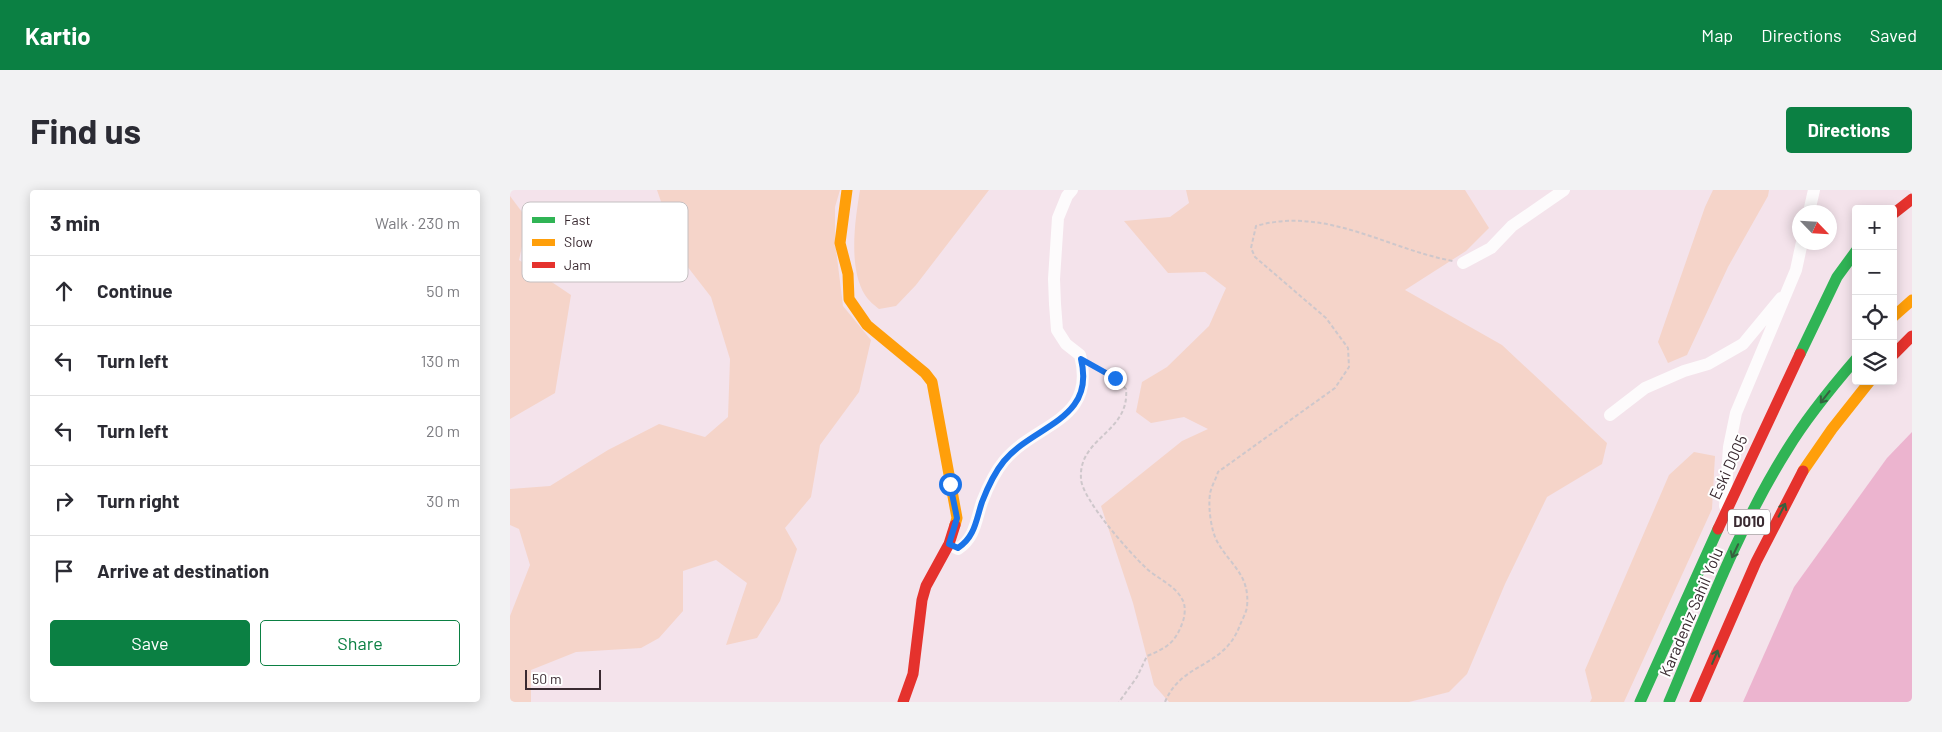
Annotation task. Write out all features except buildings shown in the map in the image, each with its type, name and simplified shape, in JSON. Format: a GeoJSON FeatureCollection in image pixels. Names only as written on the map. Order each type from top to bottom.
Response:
{"type":"FeatureCollection","features":[{"type":"Feature","properties":{"kind":"main road"},"geometry":{"type":"LineString","coordinates":[[847,190],[840,243],[848,274],[849,299],[867,325],[925,373],[932,382],[957,518],[949,544],[926,586],[922,600],[913,674],[903,702]]}},
{"type":"Feature","properties":{"kind":"main road"},"geometry":{"type":"LineString","coordinates":[[1897,211],[1912,199]]}},
{"type":"Feature","properties":{"kind":"main road","name":"Eski D005"},"geometry":{"type":"LineString","coordinates":[[1640,702],[1724,516],[1838,277],[1852,257]]}},
{"type":"Feature","properties":{"kind":"main road"},"geometry":{"type":"LineString","coordinates":[[1897,313],[1912,300]]}},
{"type":"Feature","properties":{"kind":"main road"},"geometry":{"type":"LineString","coordinates":[[1897,351],[1912,336]]}},
{"type":"Feature","properties":{"kind":"main road","name":"Karadeniz Sahil Yolu"},"geometry":{"type":"LineString","coordinates":[[1669,702],[1734,551],[1777,465],[1814,411],[1852,364]]}},
{"type":"Feature","properties":{"kind":"main road","name":"D010"},"geometry":{"type":"LineString","coordinates":[[1695,702],[1756,561],[1798,479],[1830,430],[1867,385]]}},
{"type":"Feature","properties":{"kind":"street"},"geometry":{"type":"LineString","coordinates":[[949,544],[958,548],[967,543],[975,527],[982,503],[1004,461],[1071,409],[1082,394],[1085,379],[1080,355],[1066,344],[1057,330],[1055,304],[1054,279],[1058,218],[1067,196],[1072,190]]}},
{"type":"Feature","properties":{"kind":"street"},"geometry":{"type":"LineString","coordinates":[[1463,263],[1491,248],[1512,226],[1564,190]]}},
{"type":"Feature","properties":{"kind":"street"},"geometry":{"type":"LineString","coordinates":[[1811,205],[1814,190]]}},
{"type":"Feature","properties":{"kind":"street"},"geometry":{"type":"LineString","coordinates":[[1724,516],[1729,447],[1736,413],[1787,293],[1796,270],[1800,250]]}},
{"type":"Feature","properties":{"kind":"street"},"geometry":{"type":"LineString","coordinates":[[1610,415],[1645,388],[1684,370],[1708,364],[1743,344],[1770,309],[1787,293]]}},
{"type":"Feature","properties":{"kind":"path"},"geometry":{"type":"LineString","coordinates":[[1165,702],[1170,688],[1180,678],[1217,657],[1235,638],[1246,608],[1244,578],[1216,541],[1211,517],[1210,494],[1218,472],[1335,388],[1349,367],[1348,348],[1326,318],[1255,257],[1251,248],[1256,226],[1278,220],[1309,220],[1385,239],[1433,257],[1463,263]]}},
{"type":"Feature","properties":{"kind":"path"},"geometry":{"type":"LineString","coordinates":[[1081,359],[1115,378],[1126,389],[1127,399],[1119,421],[1090,448],[1081,466],[1083,490],[1095,510],[1145,567],[1173,588],[1183,599],[1185,614],[1178,637],[1160,651],[1147,656],[1137,677],[1119,702]]}},
{"type":"Feature","properties":{"kind":"shaded area"},"geometry":{"type":"Polygon","coordinates":[[[657,190],[840,190],[835,207],[835,241],[843,306],[871,340],[859,392],[820,445],[811,497],[785,528],[797,549],[780,601],[757,638],[726,645],[747,583],[716,560],[683,571],[683,611],[659,638],[641,648],[576,652],[531,670],[531,702],[510,702],[510,616],[530,565],[519,529],[510,525],[510,489],[550,486],[608,450],[659,424],[705,437],[728,417],[730,359],[711,297],[688,267],[688,202],[661,202],[657,190]]]}},
{"type":"Feature","properties":{"kind":"shaded area"},"geometry":{"type":"Polygon","coordinates":[[[860,190],[989,190],[916,285],[896,306],[879,309],[865,295],[856,271],[854,244],[860,190]]]}},
{"type":"Feature","properties":{"kind":"shaded area"},"geometry":{"type":"Polygon","coordinates":[[[1186,190],[1465,190],[1489,228],[1466,251],[1405,290],[1502,345],[1607,443],[1602,464],[1547,497],[1505,584],[1467,674],[1449,692],[1409,702],[1169,702],[1154,685],[1133,603],[1101,506],[1182,441],[1208,429],[1184,417],[1151,423],[1136,412],[1142,382],[1167,367],[1209,326],[1226,288],[1205,272],[1168,273],[1124,221],[1170,217],[1189,203],[1186,190]]]}},
{"type":"Feature","properties":{"kind":"shaded area"},"geometry":{"type":"Polygon","coordinates":[[[1713,190],[1769,190],[1768,196],[1728,267],[1687,355],[1668,363],[1658,342],[1705,207],[1713,190]]]}},
{"type":"Feature","properties":{"kind":"shaded area"},"geometry":{"type":"Polygon","coordinates":[[[510,196],[522,212],[522,247],[519,260],[522,262],[522,282],[552,282],[571,295],[555,393],[510,419],[510,196]]]}},
{"type":"Feature","properties":{"kind":"shaded area"},"geometry":{"type":"Polygon","coordinates":[[[1912,432],[1912,702],[1743,702],[1794,587],[1887,458],[1912,432]]]}},
{"type":"Feature","properties":{"kind":"shaded area"},"geometry":{"type":"Polygon","coordinates":[[[1694,452],[1715,456],[1712,509],[1624,702],[1590,702],[1592,698],[1585,670],[1669,475],[1694,452]]]}},
{"type":"Feature","properties":{"kind":"traffic: fast"},"geometry":{"type":"LineString","coordinates":[[1800,354],[1837,277],[1852,256]]}},
{"type":"Feature","properties":{"kind":"traffic: fast"},"geometry":{"type":"LineString","coordinates":[[1669,702],[1723,573],[1769,480],[1803,426],[1852,364]]}},
{"type":"Feature","properties":{"kind":"traffic: fast"},"geometry":{"type":"LineString","coordinates":[[1640,702],[1718,529]]}},
{"type":"Feature","properties":{"kind":"traffic: slow"},"geometry":{"type":"LineString","coordinates":[[847,190],[840,243],[848,274],[849,299],[867,325],[925,373],[932,382],[957,518],[955,525]]}},
{"type":"Feature","properties":{"kind":"traffic: slow"},"geometry":{"type":"LineString","coordinates":[[1897,313],[1912,300]]}},
{"type":"Feature","properties":{"kind":"traffic: slow"},"geometry":{"type":"LineString","coordinates":[[1803,471],[1832,429],[1867,385]]}},
{"type":"Feature","properties":{"kind":"traffic: jam"},"geometry":{"type":"LineString","coordinates":[[1897,211],[1912,199]]}},
{"type":"Feature","properties":{"kind":"traffic: jam"},"geometry":{"type":"LineString","coordinates":[[1897,351],[1912,336]]}},
{"type":"Feature","properties":{"kind":"traffic: jam"},"geometry":{"type":"LineString","coordinates":[[1718,529],[1800,354]]}},
{"type":"Feature","properties":{"kind":"traffic: jam"},"geometry":{"type":"LineString","coordinates":[[1695,702],[1756,562],[1803,471]]}},
{"type":"Feature","properties":{"kind":"traffic: jam"},"geometry":{"type":"LineString","coordinates":[[903,702],[913,674],[922,600],[926,586],[949,544],[955,525]]}},
{"type":"Feature","properties":{"kind":"route"},"geometry":{"type":"LineString","coordinates":[[950,484],[957,518],[949,544],[958,548],[967,543],[975,527],[990,484],[1004,461],[1071,409],[1082,394],[1085,379],[1081,359],[1115,378]]}}]}
